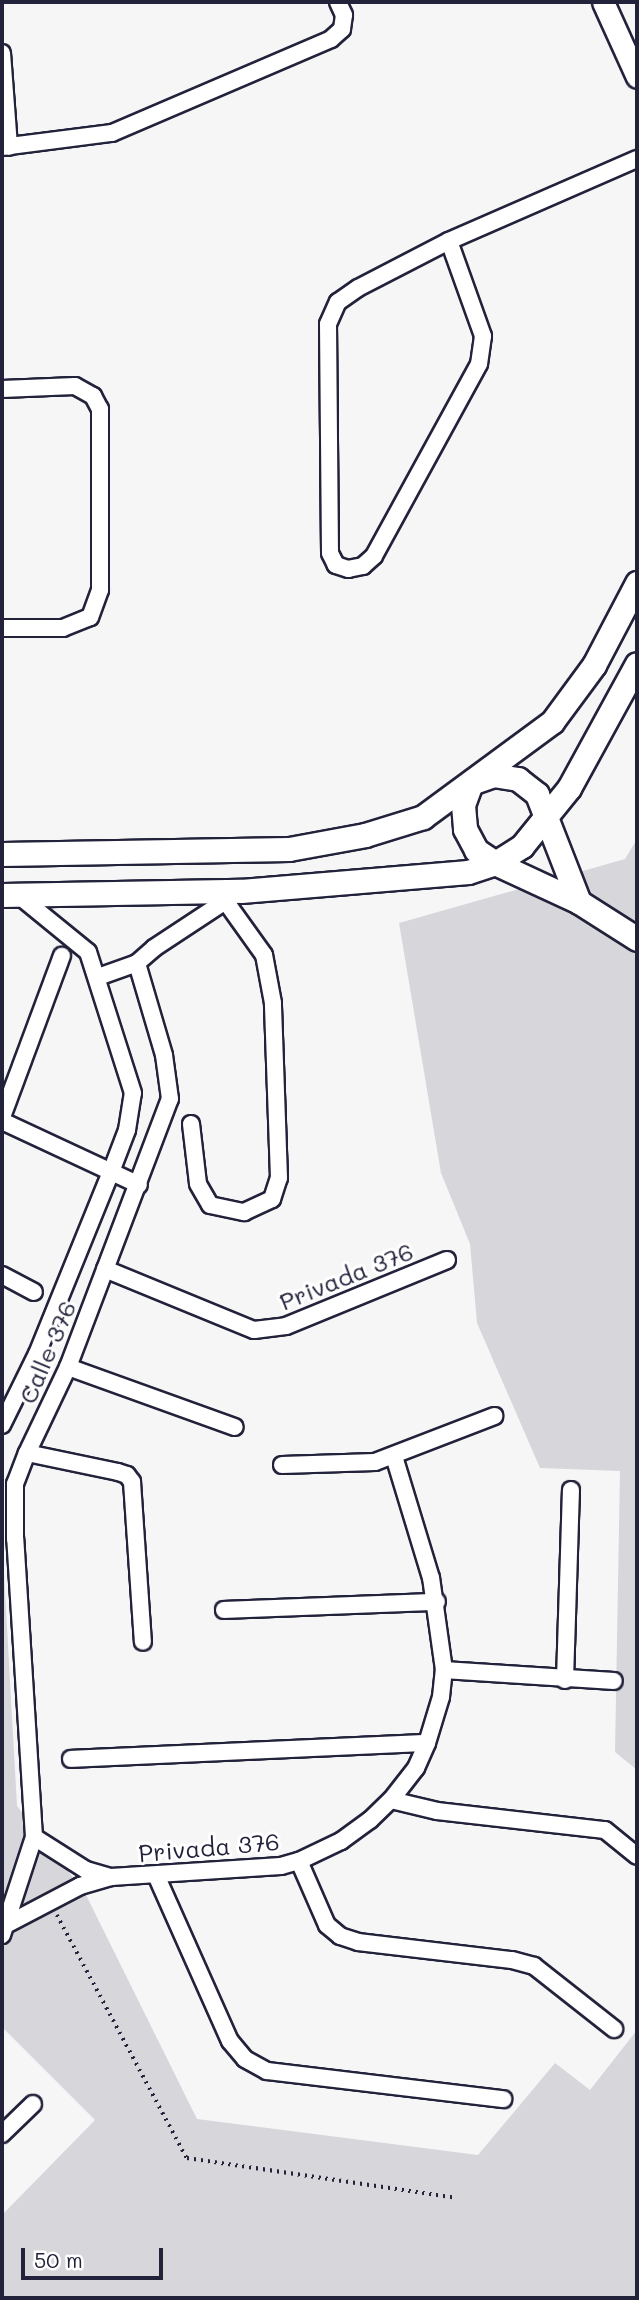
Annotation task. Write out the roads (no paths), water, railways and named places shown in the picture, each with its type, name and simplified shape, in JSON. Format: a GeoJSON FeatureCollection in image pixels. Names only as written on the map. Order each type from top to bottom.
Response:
{"type":"FeatureCollection","features":[{"type":"Feature","properties":{"kind":"main road"},"geometry":{"type":"LineString","coordinates":[[2,854],[289,849],[365,835],[424,817],[552,722],[594,665],[637,583]]}},
{"type":"Feature","properties":{"kind":"main road"},"geometry":{"type":"LineString","coordinates":[[9,894],[233,896],[468,872],[495,863],[522,846],[569,788],[637,664]]}},
{"type":"Feature","properties":{"kind":"main road"},"geometry":{"type":"LineString","coordinates":[[471,783],[494,775],[518,779],[537,794],[579,902]]}},
{"type":"Feature","properties":{"kind":"main road"},"geometry":{"type":"LineString","coordinates":[[471,783],[463,806],[464,829],[476,850],[495,863],[579,902],[637,939]]}},
{"type":"Feature","properties":{"kind":"street"},"geometry":{"type":"LineString","coordinates":[[2,53],[5,147],[113,132],[331,39],[342,29],[344,15],[338,2]]}},
{"type":"Feature","properties":{"kind":"street"},"geometry":{"type":"LineString","coordinates":[[603,2],[637,78]]}},
{"type":"Feature","properties":{"kind":"street"},"geometry":{"type":"LineString","coordinates":[[449,241],[483,336],[479,364],[374,556],[363,566],[348,569],[336,565],[330,553],[328,324],[338,302],[358,288],[449,241],[637,159]]}},
{"type":"Feature","properties":{"kind":"street"},"geometry":{"type":"LineString","coordinates":[[2,389],[75,386],[93,396],[100,409],[100,590],[90,617],[63,628],[2,628]]}},
{"type":"Feature","properties":{"kind":"street","name":"Calle 376"},"geometry":{"type":"LineString","coordinates":[[2,1425],[37,1354],[111,1172],[127,1130],[132,1093],[98,977],[85,947],[9,894]]}},
{"type":"Feature","properties":{"kind":"street"},"geometry":{"type":"LineString","coordinates":[[98,977],[137,963],[154,948],[233,896],[264,955],[273,1003],[279,1178],[272,1199],[244,1212],[210,1205],[198,1184],[191,1124]]}},
{"type":"Feature","properties":{"kind":"street"},"geometry":{"type":"LineString","coordinates":[[62,956],[2,1119],[139,1185]]}},
{"type":"Feature","properties":{"kind":"street","name":"Calle 376"},"geometry":{"type":"LineString","coordinates":[[3,1929],[34,1837],[9,1535],[15,1484],[68,1367],[170,1100],[164,1055],[137,963]]}},
{"type":"Feature","properties":{"kind":"street","name":"Privada 376"},"geometry":{"type":"LineString","coordinates":[[105,1269],[254,1330],[286,1326],[447,1260]]}},
{"type":"Feature","properties":{"kind":"street"},"geometry":{"type":"LineString","coordinates":[[2,1275],[34,1293]]}},
{"type":"Feature","properties":{"kind":"street"},"geometry":{"type":"LineString","coordinates":[[68,1367],[235,1427]]}},
{"type":"Feature","properties":{"kind":"street"},"geometry":{"type":"LineString","coordinates":[[282,1465],[375,1462],[494,1416]]}},
{"type":"Feature","properties":{"kind":"street"},"geometry":{"type":"LineString","coordinates":[[27,1453],[118,1472],[127,1475],[132,1482],[143,1642]]}},
{"type":"Feature","properties":{"kind":"street","name":"Privada 376"},"geometry":{"type":"LineString","coordinates":[[111,1877],[281,1866],[299,1861],[341,1841],[370,1821],[416,1768],[441,1697],[444,1670],[437,1602],[394,1456]]}},
{"type":"Feature","properties":{"kind":"street"},"geometry":{"type":"LineString","coordinates":[[565,1680],[571,1490]]}},
{"type":"Feature","properties":{"kind":"street"},"geometry":{"type":"LineString","coordinates":[[224,1610],[437,1602]]}},
{"type":"Feature","properties":{"kind":"street"},"geometry":{"type":"LineString","coordinates":[[444,1670],[565,1680],[614,1681]]}},
{"type":"Feature","properties":{"kind":"street"},"geometry":{"type":"LineString","coordinates":[[71,1759],[427,1743]]}},
{"type":"Feature","properties":{"kind":"street"},"geometry":{"type":"LineString","coordinates":[[391,1800],[437,1811],[605,1830],[637,1856]]}},
{"type":"Feature","properties":{"kind":"street"},"geometry":{"type":"LineString","coordinates":[[34,1837],[86,1870],[111,1877]]}},
{"type":"Feature","properties":{"kind":"street"},"geometry":{"type":"LineString","coordinates":[[299,1861],[327,1925],[340,1936],[358,1942],[512,1960],[534,1966],[614,2029]]}},
{"type":"Feature","properties":{"kind":"street"},"geometry":{"type":"LineString","coordinates":[[156,1875],[230,2041],[245,2059],[267,2071],[503,2099]]}},
{"type":"Feature","properties":{"kind":"street"},"geometry":{"type":"LineString","coordinates":[[3,1929],[80,1886],[111,1877]]}},
{"type":"Feature","properties":{"kind":"street"},"geometry":{"type":"LineString","coordinates":[[2,2134],[33,2104]]}}]}
